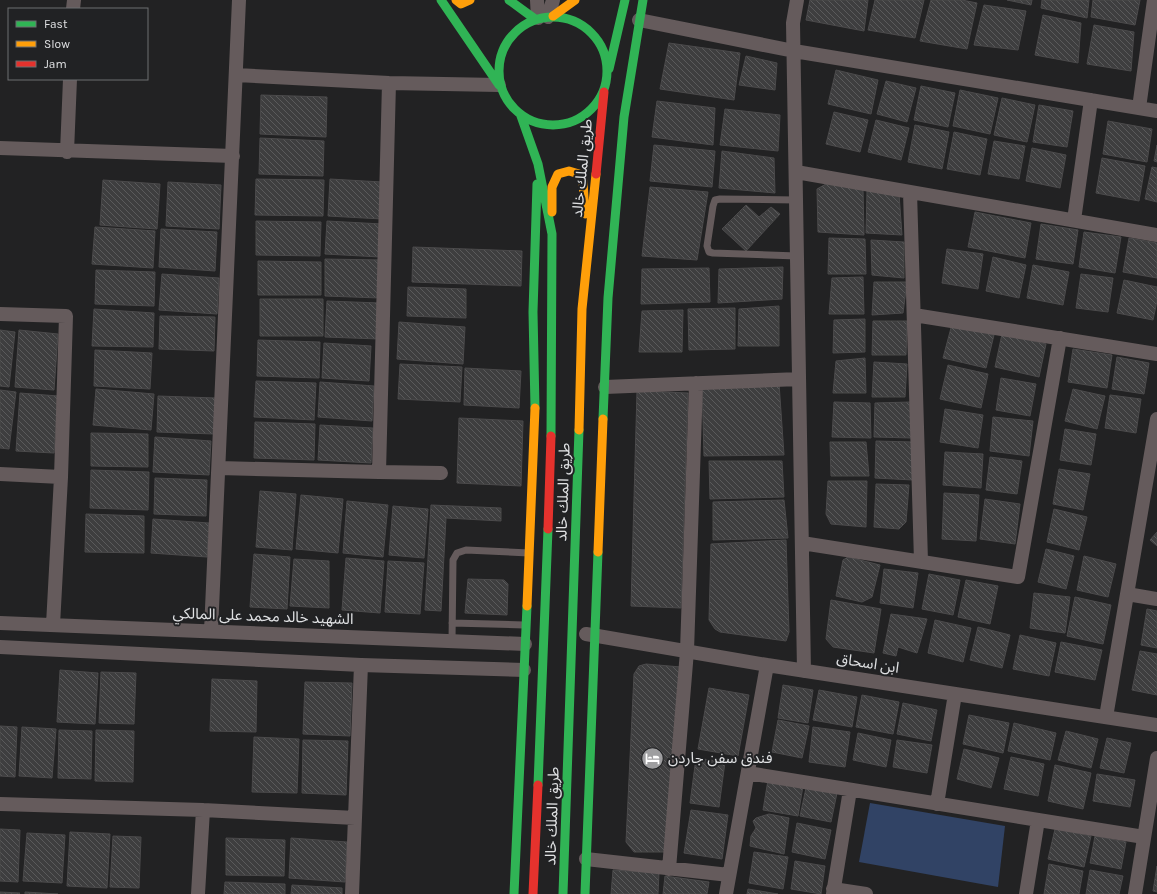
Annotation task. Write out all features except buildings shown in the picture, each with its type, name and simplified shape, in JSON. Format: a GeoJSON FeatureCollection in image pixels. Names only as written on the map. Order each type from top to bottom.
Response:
{"type":"FeatureCollection","features":[{"type":"Feature","properties":{"kind":"main road"},"geometry":{"type":"LineString","coordinates":[[441,0],[499,85],[504,97],[511,107],[521,116],[536,123],[552,126],[568,124],[583,117],[595,106],[604,92],[625,0]]}},
{"type":"Feature","properties":{"kind":"main road"},"geometry":{"type":"LineString","coordinates":[[456,0],[461,4],[470,0]]}},
{"type":"Feature","properties":{"kind":"main road"},"geometry":{"type":"LineString","coordinates":[[509,0],[543,18],[571,20],[586,28],[599,41],[606,58],[608,75]]}},
{"type":"Feature","properties":{"kind":"main road"},"geometry":{"type":"LineString","coordinates":[[499,85],[498,69],[501,52],[509,38],[520,27],[543,18],[576,0]]}},
{"type":"Feature","properties":{"kind":"main road"},"geometry":{"type":"LineString","coordinates":[[585,894],[608,298],[624,117],[643,0]]}},
{"type":"Feature","properties":{"kind":"main road","name":"طريق الملك خالد"},"geometry":{"type":"LineString","coordinates":[[563,894],[574,632],[582,309],[604,92]]}},
{"type":"Feature","properties":{"kind":"main road","name":"طريق الملك خالد"},"geometry":{"type":"LineString","coordinates":[[521,116],[538,164],[552,234],[551,462],[533,894]]}},
{"type":"Feature","properties":{"kind":"main road"},"geometry":{"type":"LineString","coordinates":[[514,894],[535,430],[533,312],[538,164]]}},
{"type":"Feature","properties":{"kind":"main road"},"geometry":{"type":"LineString","coordinates":[[552,234],[552,188],[558,174],[568,171],[579,174],[583,181],[588,244]]}},
{"type":"Feature","properties":{"kind":"street"},"geometry":{"type":"LineString","coordinates":[[211,631],[239,0]]}},
{"type":"Feature","properties":{"kind":"street"},"geometry":{"type":"LineString","coordinates":[[537,0],[543,18]]}},
{"type":"Feature","properties":{"kind":"street"},"geometry":{"type":"LineString","coordinates":[[543,18],[553,0]]}},
{"type":"Feature","properties":{"kind":"street"},"geometry":{"type":"LineString","coordinates":[[797,0],[793,23],[804,671]]}},
{"type":"Feature","properties":{"kind":"street"},"geometry":{"type":"LineString","coordinates":[[1139,108],[1154,0]]}},
{"type":"Feature","properties":{"kind":"street"},"geometry":{"type":"LineString","coordinates":[[639,20],[794,51],[1157,111]]}},
{"type":"Feature","properties":{"kind":"street"},"geometry":{"type":"LineString","coordinates":[[236,75],[389,83],[499,85]]}},
{"type":"Feature","properties":{"kind":"street"},"geometry":{"type":"LineString","coordinates":[[67,152],[70,80]]}},
{"type":"Feature","properties":{"kind":"street"},"geometry":{"type":"LineString","coordinates":[[379,472],[389,83]]}},
{"type":"Feature","properties":{"kind":"street"},"geometry":{"type":"LineString","coordinates":[[1074,220],[1091,100]]}},
{"type":"Feature","properties":{"kind":"street"},"geometry":{"type":"LineString","coordinates":[[0,148],[67,152],[233,156]]}},
{"type":"Feature","properties":{"kind":"street"},"geometry":{"type":"LineString","coordinates":[[796,172],[1157,235]]}},
{"type":"Feature","properties":{"kind":"street"},"geometry":{"type":"LineString","coordinates":[[910,192],[921,561]]}},
{"type":"Feature","properties":{"kind":"street"},"geometry":{"type":"LineString","coordinates":[[0,314],[66,316],[61,477],[53,625]]}},
{"type":"Feature","properties":{"kind":"street"},"geometry":{"type":"LineString","coordinates":[[914,314],[1157,354]]}},
{"type":"Feature","properties":{"kind":"street"},"geometry":{"type":"LineString","coordinates":[[802,543],[1018,577],[1060,338]]}},
{"type":"Feature","properties":{"kind":"street"},"geometry":{"type":"LineString","coordinates":[[604,387],[799,379]]}},
{"type":"Feature","properties":{"kind":"street"},"geometry":{"type":"LineString","coordinates":[[669,869],[687,651],[696,383]]}},
{"type":"Feature","properties":{"kind":"street"},"geometry":{"type":"LineString","coordinates":[[1106,717],[1157,419]]}},
{"type":"Feature","properties":{"kind":"street"},"geometry":{"type":"LineString","coordinates":[[219,468],[441,473]]}},
{"type":"Feature","properties":{"kind":"street"},"geometry":{"type":"LineString","coordinates":[[0,474],[61,477]]}},
{"type":"Feature","properties":{"kind":"street"},"geometry":{"type":"LineString","coordinates":[[1127,594],[1157,599]]}},
{"type":"Feature","properties":{"kind":"street","name":"الشهيد خالد محمد على المالكي"},"geometry":{"type":"LineString","coordinates":[[0,623],[525,644]]}},
{"type":"Feature","properties":{"kind":"street","name":"ابن اسحاق"},"geometry":{"type":"LineString","coordinates":[[574,632],[804,671],[1157,725]]}},
{"type":"Feature","properties":{"kind":"street"},"geometry":{"type":"LineString","coordinates":[[0,647],[361,665],[524,670]]}},
{"type":"Feature","properties":{"kind":"street"},"geometry":{"type":"LineString","coordinates":[[352,894],[361,665]]}},
{"type":"Feature","properties":{"kind":"street"},"geometry":{"type":"LineString","coordinates":[[726,894],[767,665]]}},
{"type":"Feature","properties":{"kind":"street"},"geometry":{"type":"LineString","coordinates":[[937,804],[955,694]]}},
{"type":"Feature","properties":{"kind":"street"},"geometry":{"type":"LineString","coordinates":[[1135,894],[1157,758]]}},
{"type":"Feature","properties":{"kind":"street"},"geometry":{"type":"LineString","coordinates":[[748,773],[1144,837]]}},
{"type":"Feature","properties":{"kind":"street"},"geometry":{"type":"LineString","coordinates":[[850,790],[833,891],[866,894]]}},
{"type":"Feature","properties":{"kind":"street"},"geometry":{"type":"LineString","coordinates":[[0,804],[203,810],[355,818]]}},
{"type":"Feature","properties":{"kind":"street"},"geometry":{"type":"LineString","coordinates":[[198,894],[203,810]]}},
{"type":"Feature","properties":{"kind":"street"},"geometry":{"type":"LineString","coordinates":[[1026,894],[1038,820]]}},
{"type":"Feature","properties":{"kind":"street"},"geometry":{"type":"LineString","coordinates":[[586,859],[729,875]]}},
{"type":"Feature","properties":{"kind":"lane"},"geometry":{"type":"LineString","coordinates":[[796,200],[720,198],[715,200],[707,246],[709,252],[713,253],[797,256]]}},
{"type":"Feature","properties":{"kind":"lane"},"geometry":{"type":"LineString","coordinates":[[452,641],[454,560],[457,553],[466,550],[529,553]]}},
{"type":"Feature","properties":{"kind":"lane"},"geometry":{"type":"LineString","coordinates":[[452,624],[526,625]]}},
{"type":"Feature","properties":{"kind":"shaded area"},"geometry":{"type":"Polygon","coordinates":[[[870,803],[1005,826],[998,887],[859,862],[870,803]]]}},
{"type":"Feature","properties":{"kind":"traffic: fast"},"geometry":{"type":"LineString","coordinates":[[441,0],[499,85]]}},
{"type":"Feature","properties":{"kind":"traffic: fast"},"geometry":{"type":"LineString","coordinates":[[509,0],[535,19]]}},
{"type":"Feature","properties":{"kind":"traffic: fast"},"geometry":{"type":"LineString","coordinates":[[609,69],[625,0]]}},
{"type":"Feature","properties":{"kind":"traffic: fast"},"geometry":{"type":"LineString","coordinates":[[603,419],[608,298],[624,117],[643,0]]}},
{"type":"Feature","properties":{"kind":"traffic: fast"},"geometry":{"type":"LineString","coordinates":[[553,17],[574,21],[592,32],[603,50],[607,71],[603,92],[592,110],[574,121],[553,125],[532,121],[514,110],[503,92],[499,71],[503,50],[514,32],[532,21],[553,17]]}},
{"type":"Feature","properties":{"kind":"traffic: fast"},"geometry":{"type":"LineString","coordinates":[[521,116],[538,164],[552,234],[551,436]]}},
{"type":"Feature","properties":{"kind":"traffic: fast"},"geometry":{"type":"LineString","coordinates":[[535,408],[533,312],[537,184]]}},
{"type":"Feature","properties":{"kind":"traffic: fast"},"geometry":{"type":"LineString","coordinates":[[563,894],[579,430]]}},
{"type":"Feature","properties":{"kind":"traffic: fast"},"geometry":{"type":"LineString","coordinates":[[538,785],[548,529]]}},
{"type":"Feature","properties":{"kind":"traffic: fast"},"geometry":{"type":"LineString","coordinates":[[585,894],[598,552]]}},
{"type":"Feature","properties":{"kind":"traffic: fast"},"geometry":{"type":"LineString","coordinates":[[514,894],[527,606]]}},
{"type":"Feature","properties":{"kind":"traffic: slow"},"geometry":{"type":"LineString","coordinates":[[456,0],[461,4],[470,0]]}},
{"type":"Feature","properties":{"kind":"traffic: slow"},"geometry":{"type":"LineString","coordinates":[[553,16],[575,0]]}},
{"type":"Feature","properties":{"kind":"traffic: slow"},"geometry":{"type":"LineString","coordinates":[[552,212],[552,187],[558,174],[569,171],[579,174],[583,181],[585,214]]}},
{"type":"Feature","properties":{"kind":"traffic: slow"},"geometry":{"type":"LineString","coordinates":[[579,430],[582,309],[596,174]]}},
{"type":"Feature","properties":{"kind":"traffic: slow"},"geometry":{"type":"LineString","coordinates":[[527,606],[535,408]]}},
{"type":"Feature","properties":{"kind":"traffic: slow"},"geometry":{"type":"LineString","coordinates":[[598,552],[603,419]]}},
{"type":"Feature","properties":{"kind":"traffic: jam"},"geometry":{"type":"LineString","coordinates":[[596,174],[604,92]]}},
{"type":"Feature","properties":{"kind":"traffic: jam"},"geometry":{"type":"LineString","coordinates":[[548,529],[551,436]]}},
{"type":"Feature","properties":{"kind":"traffic: jam"},"geometry":{"type":"LineString","coordinates":[[533,894],[538,785]]}},
{"type":"Feature","properties":{"kind":"place","name":"فندق سفن جاردن"},"geometry":{"type":"Point","coordinates":[653,758]}}]}
